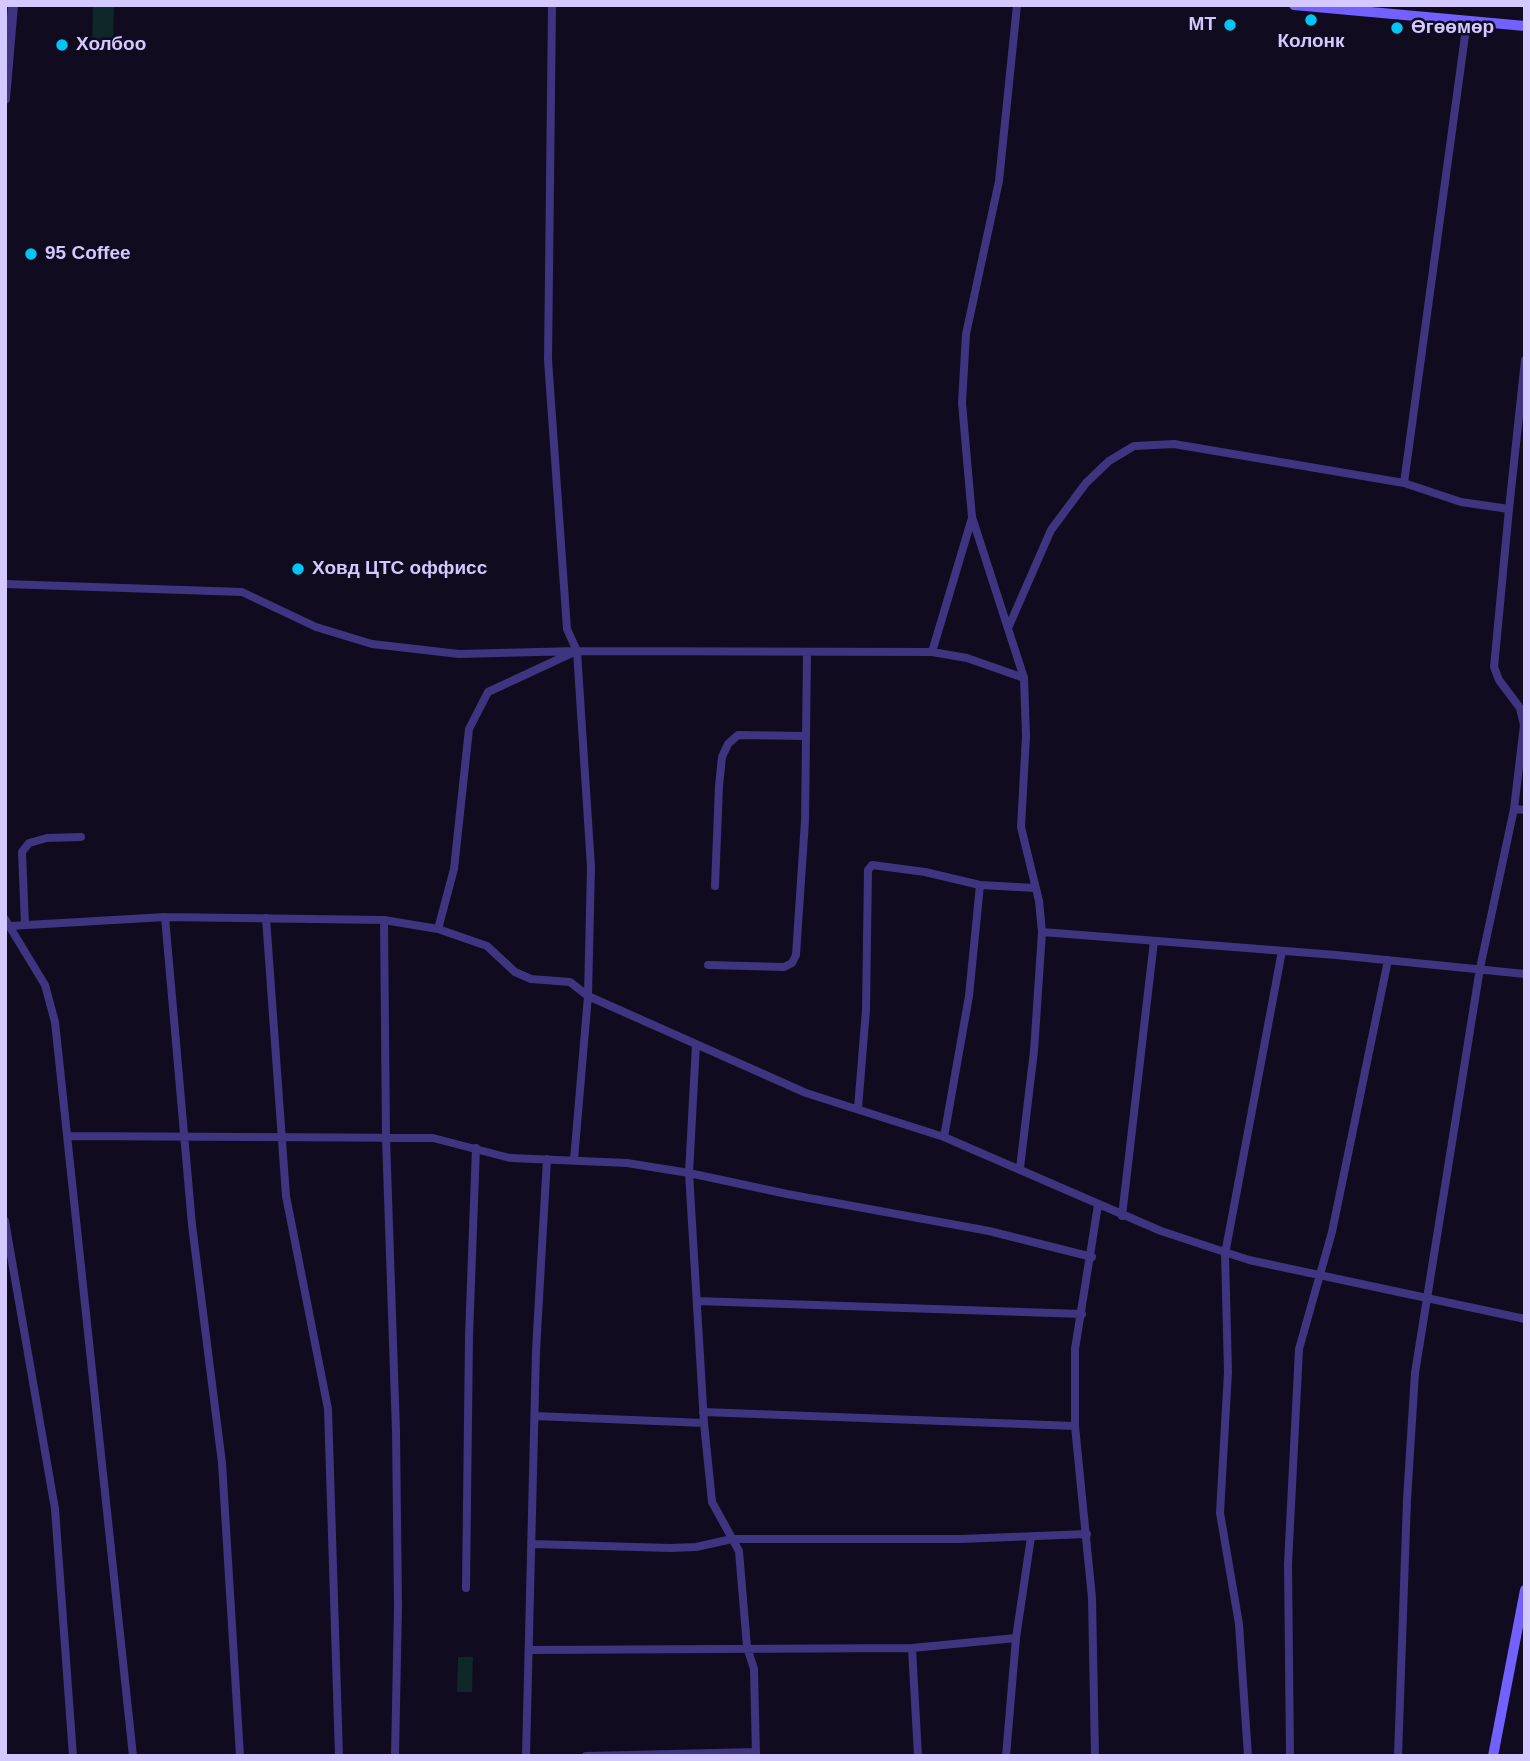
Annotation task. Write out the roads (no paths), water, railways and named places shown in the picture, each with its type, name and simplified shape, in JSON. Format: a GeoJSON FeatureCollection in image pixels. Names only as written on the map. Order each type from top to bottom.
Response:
{"type":"FeatureCollection","features":[{"type":"Feature","properties":{"kind":"main road"},"geometry":{"type":"LineString","coordinates":[[1294,5],[1525,26]]}},
{"type":"Feature","properties":{"kind":"main road"},"geometry":{"type":"LineString","coordinates":[[1493,1756],[1525,1590]]}},
{"type":"Feature","properties":{"kind":"street"},"geometry":{"type":"LineString","coordinates":[[5,99],[13,5]]}},
{"type":"Feature","properties":{"kind":"street"},"geometry":{"type":"LineString","coordinates":[[552,5],[548,360],[567,629],[577,651],[591,867],[589,996],[574,1160]]}},
{"type":"Feature","properties":{"kind":"street"},"geometry":{"type":"LineString","coordinates":[[1017,5],[998,194],[964,355],[962,424],[972,517],[1024,678],[1026,736],[1021,827],[1042,932],[1034,1051],[1020,1168]]}},
{"type":"Feature","properties":{"kind":"street"},"geometry":{"type":"LineString","coordinates":[[1404,483],[1468,21]]}},
{"type":"Feature","properties":{"kind":"street"},"geometry":{"type":"LineString","coordinates":[[1398,1756],[1407,1500],[1415,1373],[1480,968],[1514,809],[1524,725],[1520,708],[1499,681],[1494,667],[1525,360]]}},
{"type":"Feature","properties":{"kind":"street"},"geometry":{"type":"LineString","coordinates":[[1009,626],[1051,530],[1086,483],[1109,461],[1134,446],[1174,444],[1404,483],[1461,502],[1508,509]]}},
{"type":"Feature","properties":{"kind":"street"},"geometry":{"type":"LineString","coordinates":[[932,652],[972,517]]}},
{"type":"Feature","properties":{"kind":"street"},"geometry":{"type":"LineString","coordinates":[[5,584],[242,592],[316,627],[372,644],[459,654],[577,651],[932,652],[967,658],[1024,678]]}},
{"type":"Feature","properties":{"kind":"street"},"geometry":{"type":"LineString","coordinates":[[438,929],[454,869],[469,729],[488,692],[577,651]]}},
{"type":"Feature","properties":{"kind":"street"},"geometry":{"type":"LineString","coordinates":[[708,965],[784,967],[792,963],[796,955],[806,821],[807,652]]}},
{"type":"Feature","properties":{"kind":"street"},"geometry":{"type":"LineString","coordinates":[[715,886],[720,776],[722,757],[728,744],[738,735],[805,736]]}},
{"type":"Feature","properties":{"kind":"street"},"geometry":{"type":"LineString","coordinates":[[1514,809],[1525,810]]}},
{"type":"Feature","properties":{"kind":"street"},"geometry":{"type":"LineString","coordinates":[[25,925],[22,852],[29,843],[47,838],[81,837]]}},
{"type":"Feature","properties":{"kind":"street"},"geometry":{"type":"LineString","coordinates":[[858,1108],[866,1010],[869,870],[872,865],[925,872],[980,884],[1035,888]]}},
{"type":"Feature","properties":{"kind":"street"},"geometry":{"type":"LineString","coordinates":[[944,1137],[969,996],[980,884]]}},
{"type":"Feature","properties":{"kind":"street"},"geometry":{"type":"LineString","coordinates":[[165,917],[183,1138],[222,1463],[240,1756]]}},
{"type":"Feature","properties":{"kind":"street"},"geometry":{"type":"LineString","coordinates":[[7,923],[25,925],[165,917],[266,918],[384,920],[438,929],[487,946],[515,972],[531,979],[570,982],[589,996],[806,1093],[944,1137],[1020,1168],[1122,1216],[1225,1254],[1525,1319]]}},
{"type":"Feature","properties":{"kind":"street"},"geometry":{"type":"LineString","coordinates":[[266,918],[286,1196],[328,1409],[339,1756]]}},
{"type":"Feature","properties":{"kind":"street"},"geometry":{"type":"LineString","coordinates":[[384,920],[386,1138],[396,1431],[398,1606],[395,1756]]}},
{"type":"Feature","properties":{"kind":"street"},"geometry":{"type":"LineString","coordinates":[[7,923],[39,973],[52,1009],[68,1136],[133,1756]]}},
{"type":"Feature","properties":{"kind":"street"},"geometry":{"type":"LineString","coordinates":[[1042,932],[1525,974]]}},
{"type":"Feature","properties":{"kind":"street"},"geometry":{"type":"LineString","coordinates":[[1122,1216],[1154,941]]}},
{"type":"Feature","properties":{"kind":"street"},"geometry":{"type":"LineString","coordinates":[[1248,1756],[1239,1624],[1220,1513],[1228,1372],[1225,1254],[1282,951]]}},
{"type":"Feature","properties":{"kind":"street"},"geometry":{"type":"LineString","coordinates":[[1290,1756],[1288,1564],[1299,1349],[1304,1325],[1322,1277],[1388,960]]}},
{"type":"Feature","properties":{"kind":"street"},"geometry":{"type":"LineString","coordinates":[[586,1756],[756,1754],[754,1669],[747,1647],[739,1551],[712,1502],[703,1412],[689,1173],[696,1044]]}},
{"type":"Feature","properties":{"kind":"street"},"geometry":{"type":"LineString","coordinates":[[68,1136],[433,1138],[510,1158],[627,1163],[689,1173],[989,1231],[1091,1257]]}},
{"type":"Feature","properties":{"kind":"street"},"geometry":{"type":"LineString","coordinates":[[466,1588],[469,1336],[476,1148]]}},
{"type":"Feature","properties":{"kind":"street"},"geometry":{"type":"LineString","coordinates":[[526,1756],[531,1650],[535,1416],[547,1159]]}},
{"type":"Feature","properties":{"kind":"street"},"geometry":{"type":"LineString","coordinates":[[1095,1756],[1092,1598],[1075,1426],[1075,1349],[1098,1205]]}},
{"type":"Feature","properties":{"kind":"street"},"geometry":{"type":"LineString","coordinates":[[5,1221],[55,1509],[73,1756]]}},
{"type":"Feature","properties":{"kind":"street"},"geometry":{"type":"LineString","coordinates":[[697,1301],[1082,1314]]}},
{"type":"Feature","properties":{"kind":"street"},"geometry":{"type":"LineString","coordinates":[[703,1412],[1075,1426]]}},
{"type":"Feature","properties":{"kind":"street"},"geometry":{"type":"LineString","coordinates":[[535,1416],[704,1423]]}},
{"type":"Feature","properties":{"kind":"street"},"geometry":{"type":"LineString","coordinates":[[533,1544],[670,1548],[696,1547],[732,1539],[1031,1537],[1087,1534]]}},
{"type":"Feature","properties":{"kind":"street"},"geometry":{"type":"LineString","coordinates":[[1006,1756],[1016,1638],[1031,1537]]}},
{"type":"Feature","properties":{"kind":"street"},"geometry":{"type":"LineString","coordinates":[[531,1650],[912,1648],[1016,1638]]}},
{"type":"Feature","properties":{"kind":"street"},"geometry":{"type":"LineString","coordinates":[[912,1648],[918,1756]]}},
{"type":"Feature","properties":{"kind":"place","name":"Колонк"},"geometry":{"type":"Point","coordinates":[1311,20]}},
{"type":"Feature","properties":{"kind":"place","name":"MT"},"geometry":{"type":"Point","coordinates":[1230,25]}},
{"type":"Feature","properties":{"kind":"place","name":"Өгөөмөр"},"geometry":{"type":"Point","coordinates":[1397,28]}},
{"type":"Feature","properties":{"kind":"place","name":"Холбоо"},"geometry":{"type":"Point","coordinates":[62,45]}},
{"type":"Feature","properties":{"kind":"place","name":"95 Coffee"},"geometry":{"type":"Point","coordinates":[31,254]}},
{"type":"Feature","properties":{"kind":"place","name":"Ховд ЦТС оффисс"},"geometry":{"type":"Point","coordinates":[298,569]}}]}
